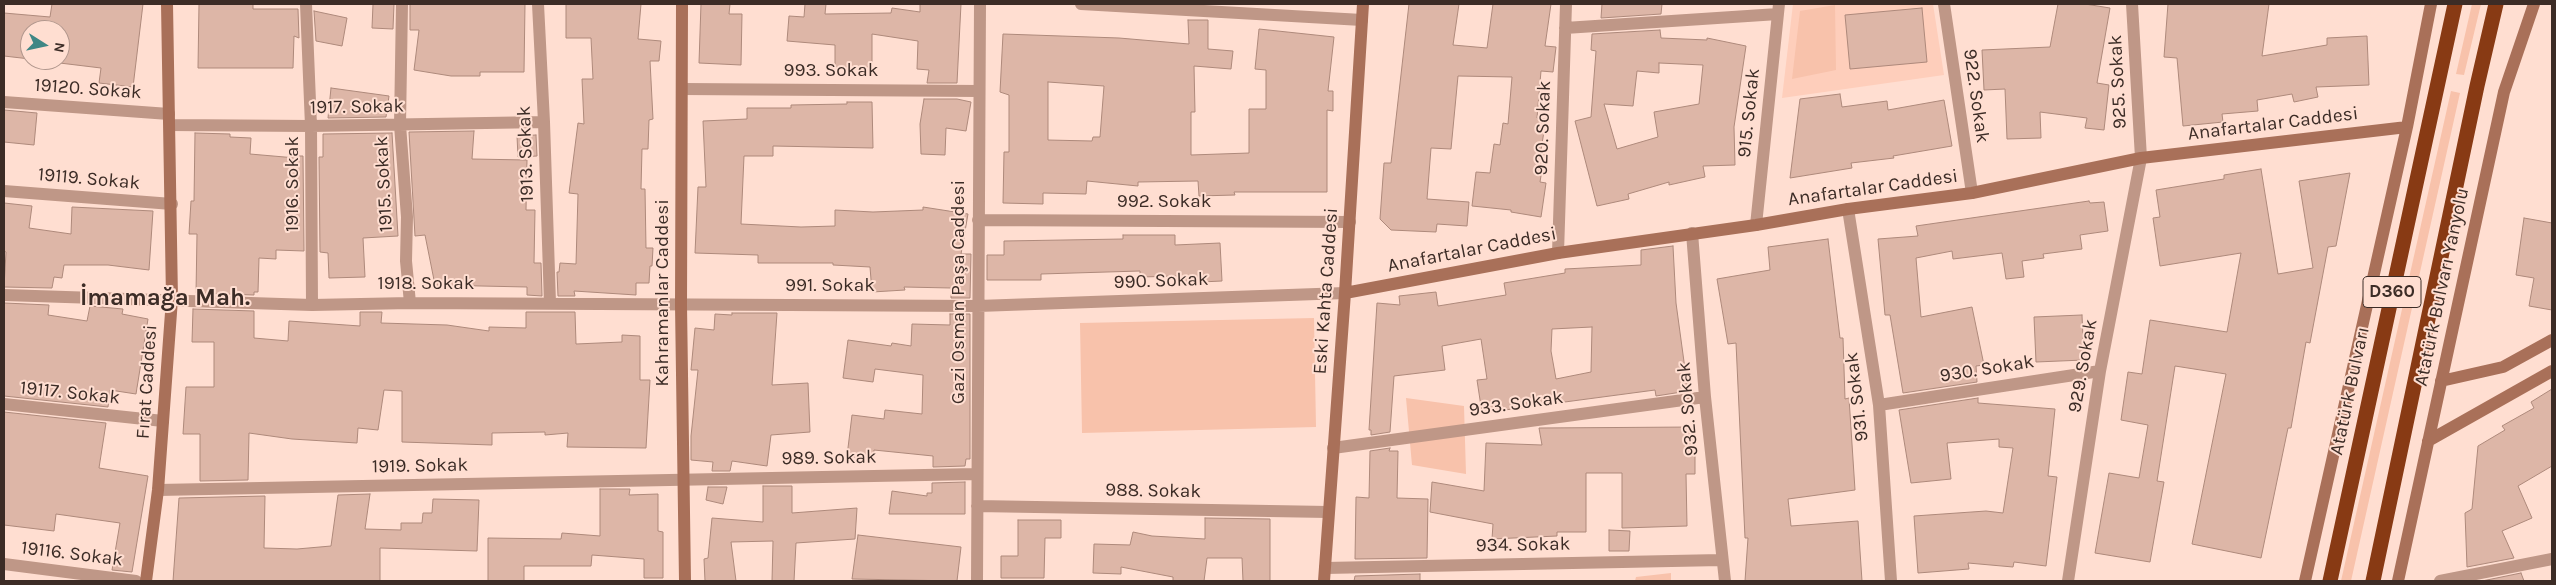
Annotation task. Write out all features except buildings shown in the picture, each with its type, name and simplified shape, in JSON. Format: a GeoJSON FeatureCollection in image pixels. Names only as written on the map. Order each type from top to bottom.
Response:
{"type":"FeatureCollection","features":[{"type":"Feature","properties":{"kind":"highway","name":"Atatürk Bulvarı"},"geometry":{"type":"LineString","coordinates":[[2330,581],[2455,4]]}},
{"type":"Feature","properties":{"kind":"highway","name":"D360"},"geometry":{"type":"LineString","coordinates":[[2373,581],[2496,4]]}},
{"type":"Feature","properties":{"kind":"street","name":"Fırat Caddesi"},"geometry":{"type":"LineString","coordinates":[[146,581],[158,490],[172,299],[172,204],[167,4]]}},
{"type":"Feature","properties":{"kind":"street","name":"1916. Sokak"},"geometry":{"type":"LineString","coordinates":[[306,4],[311,126],[312,305]]}},
{"type":"Feature","properties":{"kind":"street","name":"1915. Sokak"},"geometry":{"type":"LineString","coordinates":[[402,4],[400,125],[407,217],[406,261],[410,303]]}},
{"type":"Feature","properties":{"kind":"street","name":"1913. Sokak"},"geometry":{"type":"LineString","coordinates":[[538,4],[550,303]]}},
{"type":"Feature","properties":{"kind":"street","name":"Kahramanlar Caddesi"},"geometry":{"type":"LineString","coordinates":[[682,4],[681,305],[682,480],[685,581]]}},
{"type":"Feature","properties":{"kind":"street","name":"Gazi Osman Paşa Caddesi"},"geometry":{"type":"LineString","coordinates":[[977,581],[976,474],[980,4]]}},
{"type":"Feature","properties":{"kind":"street"},"geometry":{"type":"LineString","coordinates":[[1081,4],[1362,20]]}},
{"type":"Feature","properties":{"kind":"street","name":"Eski Kahta Caddesi"},"geometry":{"type":"LineString","coordinates":[[1324,581],[1346,293],[1363,4]]}},
{"type":"Feature","properties":{"kind":"street","name":"920. Sokak"},"geometry":{"type":"LineString","coordinates":[[1558,253],[1566,4]]}},
{"type":"Feature","properties":{"kind":"street","name":"922. Sokak"},"geometry":{"type":"LineString","coordinates":[[1944,4],[1972,193]]}},
{"type":"Feature","properties":{"kind":"street","name":"925. Sokak"},"geometry":{"type":"LineString","coordinates":[[2132,4],[2141,158]]}},
{"type":"Feature","properties":{"kind":"street"},"geometry":{"type":"LineString","coordinates":[[2305,581],[2406,127],[2431,4]]}},
{"type":"Feature","properties":{"kind":"street","name":"Atatürk Bulvarı Yanyolu"},"geometry":{"type":"LineString","coordinates":[[2398,581],[2504,92],[2534,4]]}},
{"type":"Feature","properties":{"kind":"street"},"geometry":{"type":"LineString","coordinates":[[1565,28],[1779,9]]}},
{"type":"Feature","properties":{"kind":"street","name":"915. Sokak"},"geometry":{"type":"LineString","coordinates":[[1756,226],[1779,9]]}},
{"type":"Feature","properties":{"kind":"street","name":"993. Sokak"},"geometry":{"type":"LineString","coordinates":[[683,89],[978,91]]}},
{"type":"Feature","properties":{"kind":"street","name":"19120. Sokak"},"geometry":{"type":"LineString","coordinates":[[4,102],[170,119]]}},
{"type":"Feature","properties":{"kind":"street","name":"1917. Sokak"},"geometry":{"type":"LineString","coordinates":[[170,119],[311,126],[544,122]]}},
{"type":"Feature","properties":{"kind":"street","name":"Anafartalar Caddesi"},"geometry":{"type":"LineString","coordinates":[[1346,293],[1558,253],[1692,233],[1756,226],[1848,209],[1972,193],[2141,158],[2406,127]]}},
{"type":"Feature","properties":{"kind":"street","name":"929. Sokak"},"geometry":{"type":"LineString","coordinates":[[2068,581],[2100,371],[2141,158]]}},
{"type":"Feature","properties":{"kind":"street","name":"19119. Sokak"},"geometry":{"type":"LineString","coordinates":[[4,191],[172,204]]}},
{"type":"Feature","properties":{"kind":"street","name":"931. Sokak"},"geometry":{"type":"LineString","coordinates":[[1848,209],[1879,405],[1891,581]]}},
{"type":"Feature","properties":{"kind":"street","name":"992. Sokak"},"geometry":{"type":"LineString","coordinates":[[978,220],[1350,222]]}},
{"type":"Feature","properties":{"kind":"street","name":"932. Sokak"},"geometry":{"type":"LineString","coordinates":[[1692,233],[1705,397],[1725,581]]}},
{"type":"Feature","properties":{"kind":"street","name":"990. Sokak"},"geometry":{"type":"LineString","coordinates":[[978,306],[1346,293]]}},
{"type":"Feature","properties":{"kind":"street","name":"1918. Sokak"},"geometry":{"type":"LineString","coordinates":[[4,295],[312,305],[550,303],[681,305]]}},
{"type":"Feature","properties":{"kind":"street","name":"991. Sokak"},"geometry":{"type":"LineString","coordinates":[[681,305],[978,306]]}},
{"type":"Feature","properties":{"kind":"street"},"geometry":{"type":"LineString","coordinates":[[2441,381],[2503,367],[2552,340]]}},
{"type":"Feature","properties":{"kind":"street","name":"930. Sokak"},"geometry":{"type":"LineString","coordinates":[[1879,405],[2100,371]]}},
{"type":"Feature","properties":{"kind":"street"},"geometry":{"type":"LineString","coordinates":[[2428,441],[2552,371]]}},
{"type":"Feature","properties":{"kind":"street","name":"933. Sokak"},"geometry":{"type":"LineString","coordinates":[[1333,448],[1705,397]]}},
{"type":"Feature","properties":{"kind":"street","name":"19117. Sokak"},"geometry":{"type":"LineString","coordinates":[[4,404],[163,421]]}},
{"type":"Feature","properties":{"kind":"street","name":"989. Sokak"},"geometry":{"type":"LineString","coordinates":[[682,480],[976,474]]}},
{"type":"Feature","properties":{"kind":"street","name":"1919. Sokak"},"geometry":{"type":"LineString","coordinates":[[158,490],[682,480]]}},
{"type":"Feature","properties":{"kind":"street","name":"988. Sokak"},"geometry":{"type":"LineString","coordinates":[[977,506],[1328,512]]}},
{"type":"Feature","properties":{"kind":"street"},"geometry":{"type":"LineString","coordinates":[[2440,581],[2552,559]]}},
{"type":"Feature","properties":{"kind":"street","name":"934. Sokak"},"geometry":{"type":"LineString","coordinates":[[1325,568],[1722,560]]}},
{"type":"Feature","properties":{"kind":"street","name":"19116. Sokak"},"geometry":{"type":"LineString","coordinates":[[4,564],[136,581]]}},
{"type":"Feature","properties":{"kind":"shaded area"},"geometry":{"type":"Polygon","coordinates":[[[1793,4],[1933,4],[1944,75],[1782,98],[1793,4]]]}},
{"type":"Feature","properties":{"kind":"shaded area"},"geometry":{"type":"Polygon","coordinates":[[[2472,4],[2481,4],[2464,75],[2456,74],[2472,4]]]}},
{"type":"Feature","properties":{"kind":"shaded area"},"geometry":{"type":"Polygon","coordinates":[[[1835,5],[1836,70],[1792,79],[1800,11],[1835,5]]]}},
{"type":"Feature","properties":{"kind":"shaded area"},"geometry":{"type":"Polygon","coordinates":[[[2451,91],[2460,93],[2351,581],[2341,581],[2451,91]]]}},
{"type":"Feature","properties":{"kind":"shaded area"},"geometry":{"type":"Polygon","coordinates":[[[1314,318],[1316,427],[1082,433],[1080,323],[1314,318]]]}},
{"type":"Feature","properties":{"kind":"shaded area"},"geometry":{"type":"Polygon","coordinates":[[[1406,398],[1464,406],[1466,474],[1412,465],[1406,398]]]}},
{"type":"Feature","properties":{"kind":"shaded area"},"geometry":{"type":"Polygon","coordinates":[[[1671,573],[1671,581],[1635,581],[1636,577],[1671,573]]]}},
{"type":"Feature","properties":{"kind":"district","name":"İmamağa Mah."},"geometry":{"type":"Point","coordinates":[165,298]}}]}
